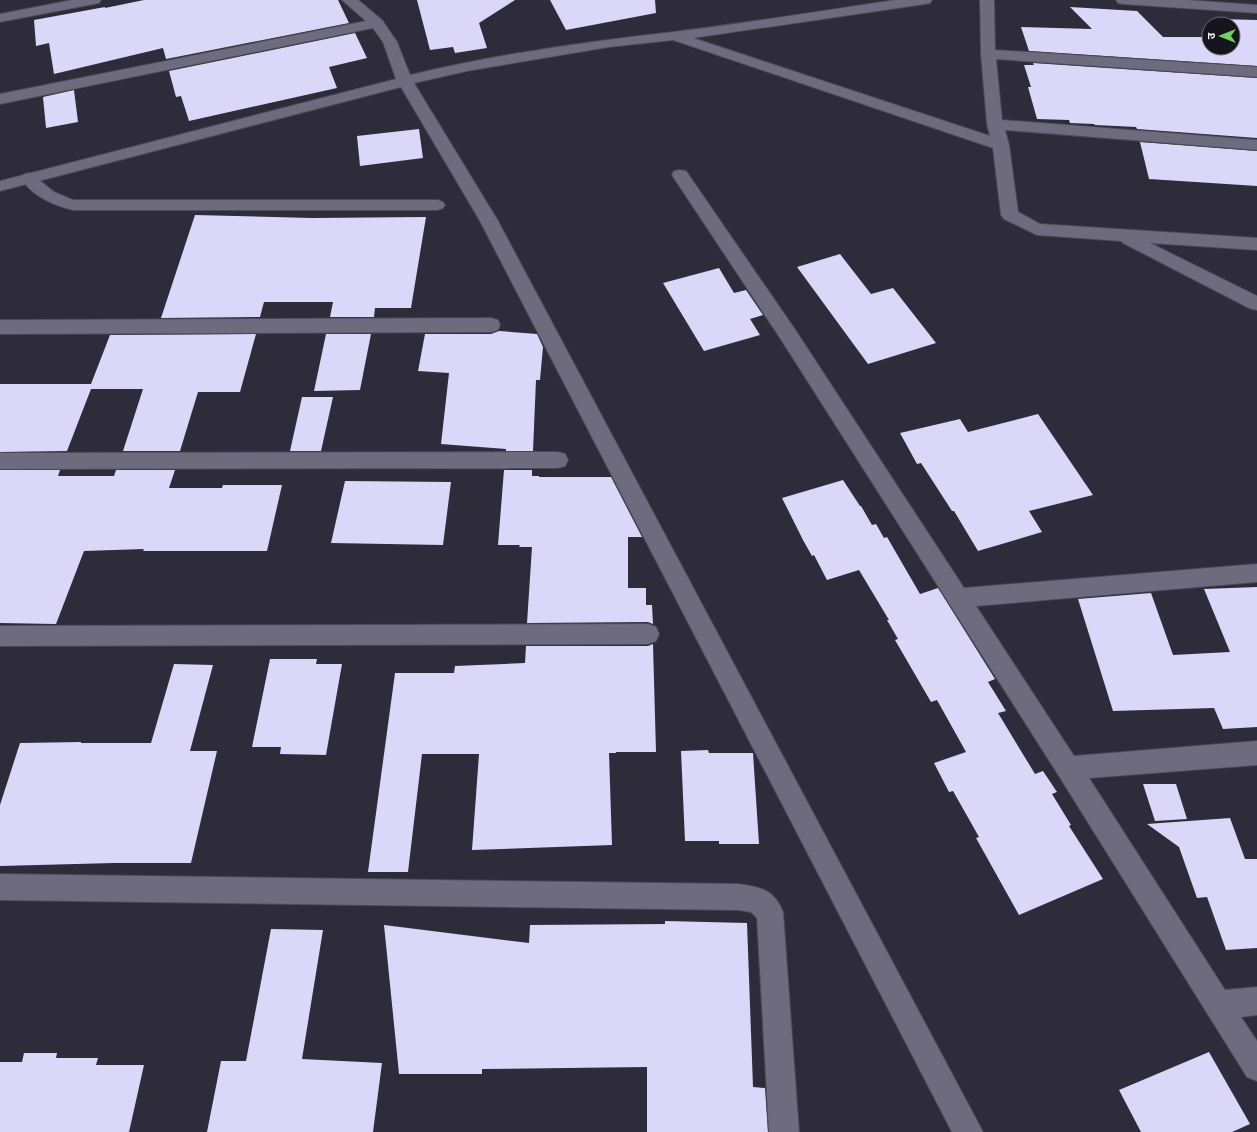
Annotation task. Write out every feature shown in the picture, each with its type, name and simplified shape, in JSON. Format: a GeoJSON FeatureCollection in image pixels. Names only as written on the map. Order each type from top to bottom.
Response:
{"type":"FeatureCollection","features":[{"type":"Feature","properties":{"kind":"street"},"geometry":{"type":"LineString","coordinates":[[0,18],[94,0]]}},
{"type":"Feature","properties":{"kind":"street"},"geometry":{"type":"LineString","coordinates":[[0,186],[405,81],[474,65],[609,43],[674,36],[926,0]]}},
{"type":"Feature","properties":{"kind":"street"},"geometry":{"type":"LineString","coordinates":[[987,0],[988,54],[995,124],[1001,145],[1010,215],[1036,229],[1257,244]]}},
{"type":"Feature","properties":{"kind":"street"},"geometry":{"type":"LineString","coordinates":[[1122,0],[1257,9]]}},
{"type":"Feature","properties":{"kind":"street"},"geometry":{"type":"LineString","coordinates":[[357,1],[377,23],[390,42],[405,81],[489,221],[968,1132]]}},
{"type":"Feature","properties":{"kind":"street"},"geometry":{"type":"LineString","coordinates":[[0,99],[377,23]]}},
{"type":"Feature","properties":{"kind":"street"},"geometry":{"type":"LineString","coordinates":[[674,36],[1001,145]]}},
{"type":"Feature","properties":{"kind":"street"},"geometry":{"type":"LineString","coordinates":[[988,54],[1257,72]]}},
{"type":"Feature","properties":{"kind":"street"},"geometry":{"type":"LineString","coordinates":[[995,124],[1257,145]]}},
{"type":"Feature","properties":{"kind":"street"},"geometry":{"type":"LineString","coordinates":[[680,175],[789,336],[1068,768],[1257,1067]]}},
{"type":"Feature","properties":{"kind":"street"},"geometry":{"type":"LineString","coordinates":[[1120,234],[1257,304]]}},
{"type":"Feature","properties":{"kind":"street"},"geometry":{"type":"LineString","coordinates":[[0,327],[491,325]]}},
{"type":"Feature","properties":{"kind":"street"},"geometry":{"type":"LineString","coordinates":[[0,461],[558,460]]}},
{"type":"Feature","properties":{"kind":"street"},"geometry":{"type":"LineString","coordinates":[[958,598],[1257,573]]}},
{"type":"Feature","properties":{"kind":"street"},"geometry":{"type":"LineString","coordinates":[[0,636],[648,634]]}},
{"type":"Feature","properties":{"kind":"street"},"geometry":{"type":"LineString","coordinates":[[1068,768],[1257,753]]}},
{"type":"Feature","properties":{"kind":"street"},"geometry":{"type":"LineString","coordinates":[[0,887],[738,897],[758,900],[770,912],[784,1132]]}},
{"type":"Feature","properties":{"kind":"street"},"geometry":{"type":"LineString","coordinates":[[1217,1005],[1257,1001]]}},
{"type":"Feature","properties":{"kind":"lane"},"geometry":{"type":"LineString","coordinates":[[28,178],[50,198],[59,202],[73,205],[438,204]]}},
{"type":"Feature","properties":{"kind":"building"},"geometry":{"type":"Polygon","coordinates":[[[144,0],[338,0],[349,23],[166,59],[163,48],[54,74],[49,43],[36,46],[34,20],[144,0]]]}},
{"type":"Feature","properties":{"kind":"building"},"geometry":{"type":"Polygon","coordinates":[[[417,0],[515,0],[479,23],[487,48],[455,53],[453,47],[430,50],[417,0]]]}},
{"type":"Feature","properties":{"kind":"building"},"geometry":{"type":"Polygon","coordinates":[[[550,0],[655,0],[656,13],[566,30],[550,0]]]}},
{"type":"Feature","properties":{"kind":"building"},"geometry":{"type":"Polygon","coordinates":[[[1070,7],[1137,11],[1163,37],[1201,37],[1201,56],[1241,56],[1241,20],[1257,20],[1257,66],[1029,51],[1021,27],[1092,29],[1070,7]]]}},
{"type":"Feature","properties":{"kind":"building"},"geometry":{"type":"Polygon","coordinates":[[[355,33],[367,58],[329,67],[337,88],[189,121],[181,96],[176,97],[169,71],[355,33]]]}},
{"type":"Feature","properties":{"kind":"building"},"geometry":{"type":"Polygon","coordinates":[[[1033,63],[1257,78],[1257,138],[1137,129],[1136,127],[1070,123],[1069,120],[1037,119],[1028,87],[1031,87],[1024,65],[1034,65],[1033,63]]]}},
{"type":"Feature","properties":{"kind":"building"},"geometry":{"type":"Polygon","coordinates":[[[74,90],[78,122],[46,128],[43,97],[74,90]]]}},
{"type":"Feature","properties":{"kind":"building"},"geometry":{"type":"Polygon","coordinates":[[[419,129],[423,158],[360,166],[357,136],[419,129]]]}},
{"type":"Feature","properties":{"kind":"building"},"geometry":{"type":"Polygon","coordinates":[[[1140,142],[1257,151],[1257,186],[1149,179],[1140,142]]]}},
{"type":"Feature","properties":{"kind":"building"},"geometry":{"type":"Polygon","coordinates":[[[195,215],[312,218],[426,217],[411,308],[375,308],[374,317],[330,317],[333,302],[264,302],[260,317],[161,318],[195,215]]]}},
{"type":"Feature","properties":{"kind":"building"},"geometry":{"type":"Polygon","coordinates":[[[840,254],[871,294],[893,288],[936,343],[868,364],[797,267],[840,254]]]}},
{"type":"Feature","properties":{"kind":"building"},"geometry":{"type":"Polygon","coordinates":[[[719,268],[734,293],[746,290],[763,315],[750,319],[760,335],[704,351],[663,283],[719,268]]]}},
{"type":"Feature","properties":{"kind":"building"},"geometry":{"type":"Polygon","coordinates":[[[499,331],[537,334],[543,347],[540,380],[536,380],[533,451],[506,451],[506,449],[441,444],[449,373],[418,371],[425,334],[491,334],[499,331]]]}},
{"type":"Feature","properties":{"kind":"building"},"geometry":{"type":"Polygon","coordinates":[[[256,334],[240,392],[198,392],[180,451],[123,451],[143,389],[91,389],[67,451],[0,452],[0,384],[91,384],[110,335],[256,334]]]}},
{"type":"Feature","properties":{"kind":"building"},"geometry":{"type":"Polygon","coordinates":[[[326,334],[371,334],[360,390],[314,391],[326,334]]]}},
{"type":"Feature","properties":{"kind":"building"},"geometry":{"type":"Polygon","coordinates":[[[302,397],[333,397],[321,451],[290,451],[302,397]]]}},
{"type":"Feature","properties":{"kind":"building"},"geometry":{"type":"Polygon","coordinates":[[[1038,414],[1093,495],[1029,511],[1042,532],[978,551],[954,511],[952,511],[921,463],[917,464],[900,433],[960,419],[968,432],[1038,414]]]}},
{"type":"Feature","properties":{"kind":"building"},"geometry":{"type":"Polygon","coordinates":[[[0,470],[60,470],[58,476],[114,476],[116,470],[175,470],[169,488],[222,488],[223,485],[282,485],[267,551],[143,551],[144,549],[84,551],[56,624],[0,623],[0,470]]]}},
{"type":"Feature","properties":{"kind":"building"},"geometry":{"type":"Polygon","coordinates":[[[504,470],[532,470],[532,476],[539,477],[611,477],[642,537],[628,537],[628,588],[646,588],[646,605],[652,605],[653,624],[648,622],[527,623],[532,547],[519,547],[520,545],[498,545],[504,470]]]}},
{"type":"Feature","properties":{"kind":"building"},"geometry":{"type":"Polygon","coordinates":[[[843,480],[872,525],[876,524],[884,538],[887,537],[920,594],[938,588],[995,679],[988,682],[1006,711],[998,713],[1035,774],[1043,771],[1057,792],[1052,794],[1071,825],[1069,826],[1103,879],[1019,915],[976,838],[979,837],[953,791],[949,792],[934,763],[966,752],[937,700],[931,702],[895,640],[898,639],[887,620],[889,620],[859,570],[827,580],[814,555],[812,556],[803,540],[782,498],[843,480]]]}},
{"type":"Feature","properties":{"kind":"building"},"geometry":{"type":"Polygon","coordinates":[[[345,481],[451,482],[443,545],[331,543],[345,481]]]}},
{"type":"Feature","properties":{"kind":"building"},"geometry":{"type":"Polygon","coordinates":[[[1257,587],[1257,727],[1223,729],[1214,708],[1113,711],[1078,599],[1151,593],[1173,655],[1230,652],[1204,589],[1257,587]]]}},
{"type":"Feature","properties":{"kind":"building"},"geometry":{"type":"Polygon","coordinates":[[[653,644],[656,752],[609,753],[612,845],[472,850],[479,754],[422,754],[408,872],[368,872],[395,673],[454,673],[455,666],[525,663],[526,646],[648,646],[653,644]]]}},
{"type":"Feature","properties":{"kind":"building"},"geometry":{"type":"Polygon","coordinates":[[[270,659],[317,659],[316,664],[342,664],[326,755],[280,754],[281,747],[252,747],[270,659]]]}},
{"type":"Feature","properties":{"kind":"building"},"geometry":{"type":"Polygon","coordinates":[[[174,664],[213,665],[190,751],[217,751],[191,863],[114,863],[0,866],[0,805],[20,743],[151,743],[174,664]]]}},
{"type":"Feature","properties":{"kind":"building"},"geometry":{"type":"Polygon","coordinates":[[[708,750],[709,753],[753,753],[759,844],[719,844],[719,841],[685,841],[681,751],[708,750]]]}},
{"type":"Feature","properties":{"kind":"building"},"geometry":{"type":"Polygon","coordinates":[[[1143,784],[1176,784],[1187,819],[1155,821],[1143,784]]]}},
{"type":"Feature","properties":{"kind":"building"},"geometry":{"type":"Polygon","coordinates":[[[1230,818],[1245,859],[1257,859],[1257,948],[1226,950],[1207,897],[1197,898],[1179,847],[1147,824],[1230,818]]]}},
{"type":"Feature","properties":{"kind":"building"},"geometry":{"type":"Polygon","coordinates":[[[665,921],[747,923],[753,1087],[765,1088],[768,1132],[647,1132],[647,1067],[482,1069],[482,1074],[399,1074],[384,925],[529,943],[530,925],[665,924],[665,921]]]}},
{"type":"Feature","properties":{"kind":"building"},"geometry":{"type":"Polygon","coordinates":[[[271,929],[323,930],[302,1059],[382,1063],[373,1132],[207,1132],[221,1061],[246,1061],[271,929]]]}},
{"type":"Feature","properties":{"kind":"building"},"geometry":{"type":"Polygon","coordinates":[[[1209,1052],[1250,1124],[1232,1132],[1141,1132],[1119,1090],[1209,1052]]]}},
{"type":"Feature","properties":{"kind":"building"},"geometry":{"type":"Polygon","coordinates":[[[24,1053],[57,1053],[56,1058],[98,1058],[96,1065],[144,1065],[129,1132],[0,1132],[0,1062],[22,1062],[24,1053]]]}}]}
